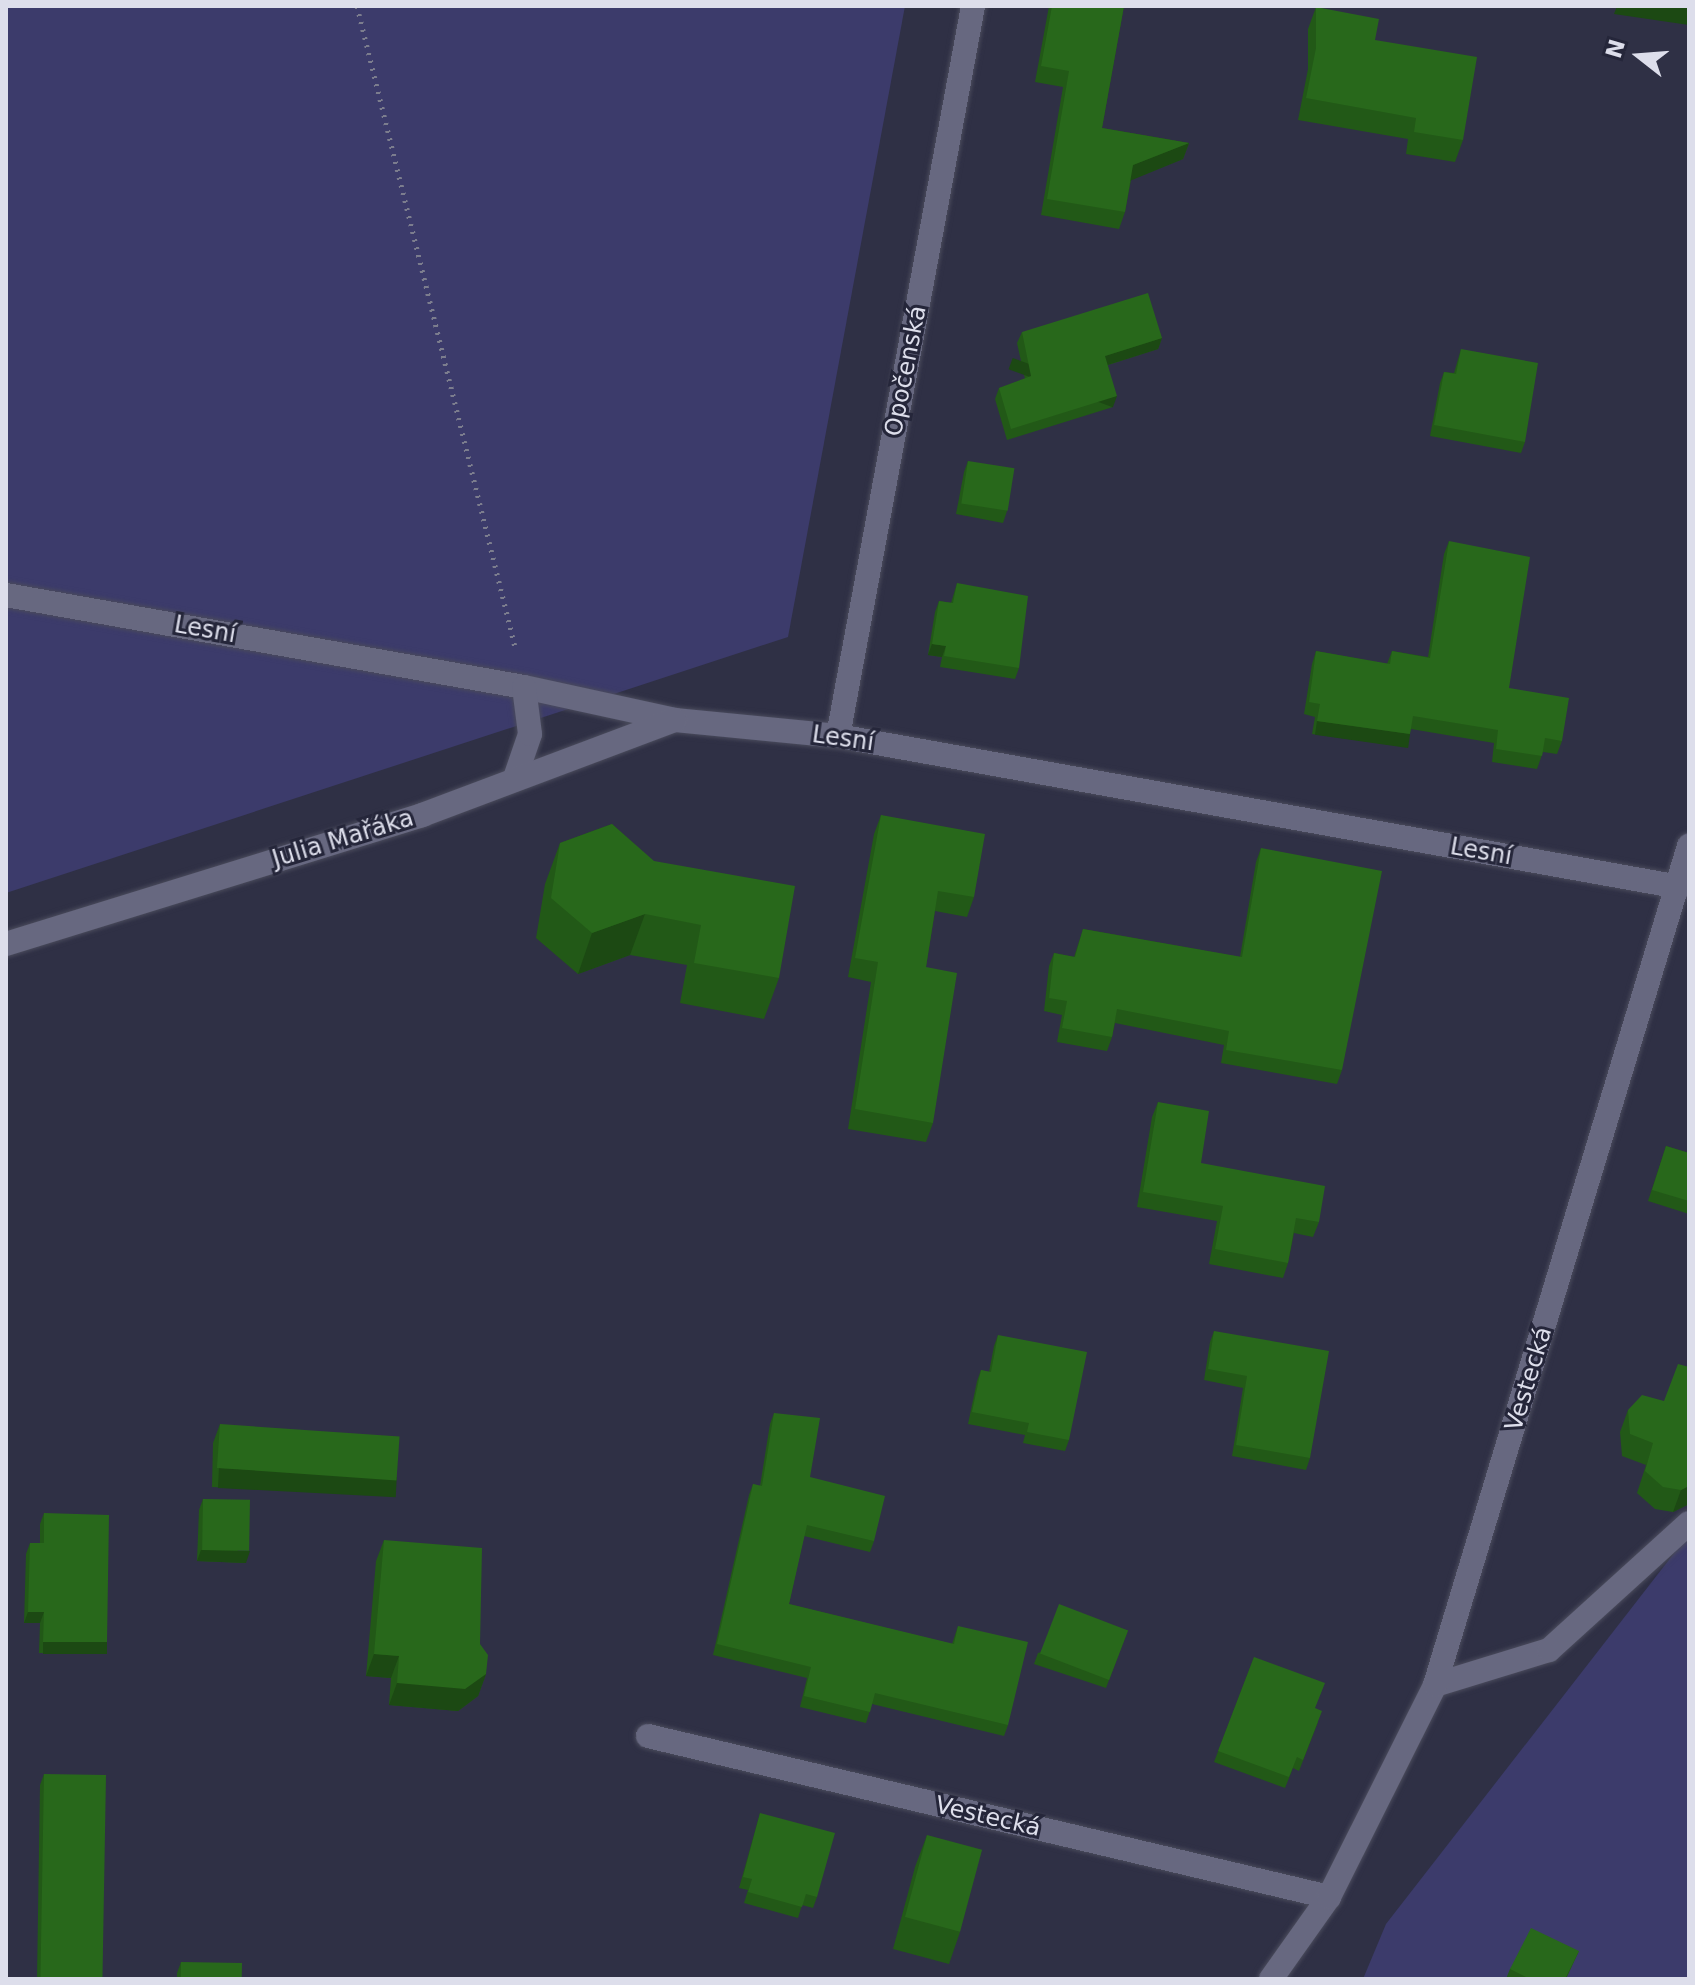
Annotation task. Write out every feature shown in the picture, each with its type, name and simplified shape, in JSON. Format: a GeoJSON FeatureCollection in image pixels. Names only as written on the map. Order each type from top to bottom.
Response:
{"type":"FeatureCollection","features":[{"type":"Feature","properties":{"kind":"street","name":"Opočenská"},"geometry":{"type":"LineString","coordinates":[[838,736],[973,6]]}},
{"type":"Feature","properties":{"kind":"street","name":"Lesní"},"geometry":{"type":"LineString","coordinates":[[6,595],[524,687],[675,720],[838,736],[1680,887]]}},
{"type":"Feature","properties":{"kind":"street"},"geometry":{"type":"LineString","coordinates":[[516,775],[530,734],[524,687]]}},
{"type":"Feature","properties":{"kind":"street","name":"Julia Mařáka"},"geometry":{"type":"LineString","coordinates":[[6,944],[422,815],[516,775],[675,720]]}},
{"type":"Feature","properties":{"kind":"street","name":"Vestecká"},"geometry":{"type":"LineString","coordinates":[[1271,1979],[1329,1897],[1435,1685],[1680,887],[1689,846]]}},
{"type":"Feature","properties":{"kind":"street"},"geometry":{"type":"LineString","coordinates":[[1435,1685],[1549,1650],[1689,1523]]}},
{"type":"Feature","properties":{"kind":"street","name":"Vestecká"},"geometry":{"type":"LineString","coordinates":[[648,1736],[1329,1897]]}},
{"type":"Feature","properties":{"kind":"path"},"geometry":{"type":"LineString","coordinates":[[357,6],[524,687]]}},
{"type":"Feature","properties":{"kind":"shaded area"},"geometry":{"type":"Polygon","coordinates":[[[6,6],[905,6],[788,637],[6,893],[6,6]]]}},
{"type":"Feature","properties":{"kind":"shaded area"},"geometry":{"type":"Polygon","coordinates":[[[1689,1534],[1689,1979],[1363,1979],[1386,1924],[1689,1534]]]}},
{"type":"Feature","properties":{"kind":"building"},"geometry":{"type":"Polygon","coordinates":[[[1052,6],[1124,6],[1102,128],[1189,143],[1133,165],[1125,212],[1047,199],[1069,71],[1041,66],[1052,6]]]}},
{"type":"Feature","properties":{"kind":"building"},"geometry":{"type":"Polygon","coordinates":[[[1316,7],[1379,19],[1375,40],[1477,57],[1463,140],[1414,132],[1416,118],[1306,98],[1316,48],[1316,7]]]}},
{"type":"Feature","properties":{"kind":"building"},"geometry":{"type":"Polygon","coordinates":[[[1148,293],[1162,338],[1105,356],[1117,396],[1011,429],[999,388],[1031,376],[1022,332],[1148,293]]]}},
{"type":"Feature","properties":{"kind":"building"},"geometry":{"type":"Polygon","coordinates":[[[1461,349],[1538,363],[1525,442],[1434,425],[1444,372],[1456,374],[1461,349]]]}},
{"type":"Feature","properties":{"kind":"building"},"geometry":{"type":"Polygon","coordinates":[[[968,461],[1014,468],[1008,511],[961,503],[968,461]]]}},
{"type":"Feature","properties":{"kind":"building"},"geometry":{"type":"Polygon","coordinates":[[[1449,541],[1530,557],[1509,688],[1569,698],[1562,741],[1545,738],[1542,756],[1496,749],[1498,730],[1413,716],[1410,734],[1317,721],[1320,704],[1309,702],[1316,651],[1390,664],[1392,651],[1430,658],[1449,541]]]}},
{"type":"Feature","properties":{"kind":"building"},"geometry":{"type":"Polygon","coordinates":[[[957,583],[1028,596],[1019,668],[944,656],[946,646],[932,644],[939,601],[953,603],[957,583]]]}},
{"type":"Feature","properties":{"kind":"building"},"geometry":{"type":"Polygon","coordinates":[[[881,815],[985,834],[974,897],[938,891],[926,967],[957,973],[933,1123],[855,1109],[878,962],[855,958],[881,815]]]}},
{"type":"Feature","properties":{"kind":"building"},"geometry":{"type":"Polygon","coordinates":[[[612,824],[654,861],[795,886],[779,978],[694,963],[701,925],[645,914],[592,933],[551,898],[560,843],[612,824]]]}},
{"type":"Feature","properties":{"kind":"building"},"geometry":{"type":"Polygon","coordinates":[[[1261,848],[1382,871],[1342,1070],[1226,1050],[1229,1031],[1117,1009],[1112,1037],[1062,1028],[1067,1001],[1049,998],[1054,953],[1075,957],[1083,929],[1242,957],[1261,848]]]}},
{"type":"Feature","properties":{"kind":"building"},"geometry":{"type":"Polygon","coordinates":[[[1158,1102],[1209,1111],[1201,1163],[1325,1186],[1319,1222],[1296,1218],[1288,1263],[1215,1249],[1223,1206],[1143,1192],[1158,1102]]]}},
{"type":"Feature","properties":{"kind":"building"},"geometry":{"type":"Polygon","coordinates":[[[1666,1146],[1689,1153],[1689,1201],[1652,1190],[1666,1146]]]}},
{"type":"Feature","properties":{"kind":"building"},"geometry":{"type":"Polygon","coordinates":[[[1214,1331],[1329,1351],[1310,1458],[1236,1445],[1247,1376],[1208,1369],[1214,1331]]]}},
{"type":"Feature","properties":{"kind":"building"},"geometry":{"type":"Polygon","coordinates":[[[998,1335],[1087,1352],[1069,1440],[1027,1432],[1029,1423],[972,1412],[981,1370],[991,1372],[998,1335]]]}},
{"type":"Feature","properties":{"kind":"building"},"geometry":{"type":"Polygon","coordinates":[[[1678,1364],[1689,1367],[1689,1486],[1681,1490],[1663,1487],[1645,1471],[1653,1443],[1630,1434],[1628,1410],[1642,1395],[1664,1401],[1678,1364]]]}},
{"type":"Feature","properties":{"kind":"building"},"geometry":{"type":"Polygon","coordinates":[[[774,1413],[820,1418],[810,1477],[885,1496],[874,1541],[807,1525],[789,1604],[954,1644],[958,1626],[1028,1642],[1008,1725],[875,1693],[870,1712],[804,1696],[811,1667],[717,1644],[753,1484],[762,1486],[774,1413]]]}},
{"type":"Feature","properties":{"kind":"building"},"geometry":{"type":"Polygon","coordinates":[[[220,1424],[400,1437],[396,1480],[217,1468],[220,1424]]]}},
{"type":"Feature","properties":{"kind":"building"},"geometry":{"type":"Polygon","coordinates":[[[203,1499],[250,1500],[249,1551],[202,1550],[203,1499]]]}},
{"type":"Feature","properties":{"kind":"building"},"geometry":{"type":"Polygon","coordinates":[[[44,1513],[109,1515],[107,1642],[43,1642],[44,1612],[28,1612],[30,1543],[44,1543],[44,1513]]]}},
{"type":"Feature","properties":{"kind":"building"},"geometry":{"type":"Polygon","coordinates":[[[384,1540],[482,1548],[480,1644],[488,1655],[486,1674],[465,1689],[397,1683],[399,1656],[374,1654],[384,1540]]]}},
{"type":"Feature","properties":{"kind":"building"},"geometry":{"type":"Polygon","coordinates":[[[1059,1604],[1128,1631],[1109,1680],[1040,1653],[1059,1604]]]}},
{"type":"Feature","properties":{"kind":"building"},"geometry":{"type":"Polygon","coordinates":[[[1254,1657],[1325,1683],[1315,1708],[1322,1711],[1303,1760],[1297,1757],[1289,1777],[1218,1751],[1254,1657]]]}},
{"type":"Feature","properties":{"kind":"building"},"geometry":{"type":"Polygon","coordinates":[[[44,1774],[106,1775],[102,1979],[40,1979],[44,1774]]]}},
{"type":"Feature","properties":{"kind":"building"},"geometry":{"type":"Polygon","coordinates":[[[760,1813],[835,1833],[817,1897],[806,1894],[802,1907],[748,1892],[752,1879],[743,1877],[760,1813]]]}},
{"type":"Feature","properties":{"kind":"building"},"geometry":{"type":"Polygon","coordinates":[[[927,1835],[982,1850],[960,1932],[905,1917],[927,1835]]]}},
{"type":"Feature","properties":{"kind":"building"},"geometry":{"type":"Polygon","coordinates":[[[1531,1928],[1579,1951],[1565,1979],[1530,1979],[1510,1969],[1531,1928]]]}},
{"type":"Feature","properties":{"kind":"building"},"geometry":{"type":"Polygon","coordinates":[[[181,1962],[242,1963],[242,1979],[181,1979],[181,1962]]]}}]}
